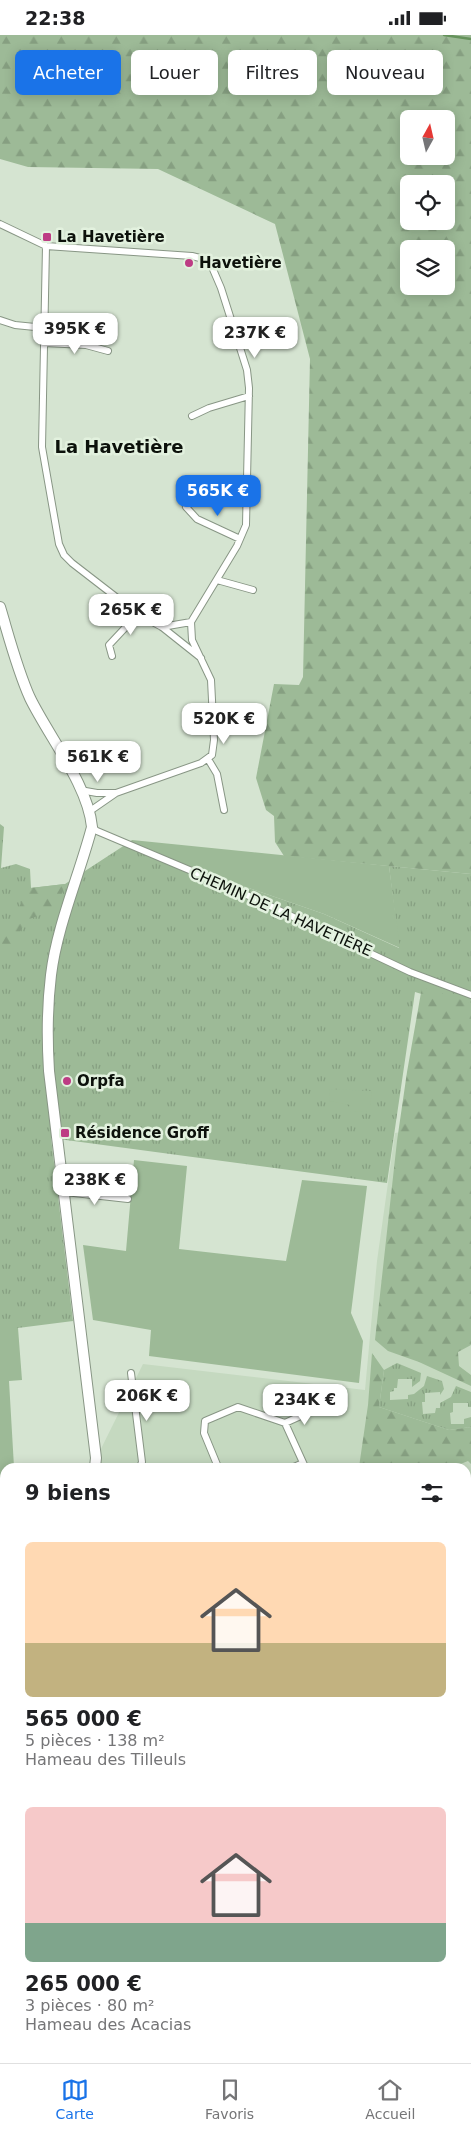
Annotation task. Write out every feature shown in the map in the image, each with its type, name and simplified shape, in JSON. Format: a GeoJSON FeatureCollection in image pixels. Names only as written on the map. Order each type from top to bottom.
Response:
{"type":"FeatureCollection","features":[{"type":"Feature","properties":{"kind":"main road"},"geometry":{"type":"LineString","coordinates":[[0,607],[21,675],[90,811],[92,827],[57,944],[51,975],[46,1033],[96,1463]]}},
{"type":"Feature","properties":{"kind":"street"},"geometry":{"type":"LineString","coordinates":[[0,224],[46,246],[192,255],[204,259],[212,267],[221,288],[247,369],[249,396],[246,525],[217,580],[191,623],[192,640],[211,680],[214,740],[212,755],[202,763],[116,793],[90,811]]}},
{"type":"Feature","properties":{"kind":"street"},"geometry":{"type":"LineString","coordinates":[[46,246],[42,447],[59,544],[64,555],[72,563],[138,614],[162,627],[201,657]]}},
{"type":"Feature","properties":{"kind":"street"},"geometry":{"type":"LineString","coordinates":[[0,320],[15,325],[45,328]]}},
{"type":"Feature","properties":{"kind":"street"},"geometry":{"type":"LineString","coordinates":[[44,343],[86,345],[108,351]]}},
{"type":"Feature","properties":{"kind":"street"},"geometry":{"type":"LineString","coordinates":[[192,416],[209,407],[249,396]]}},
{"type":"Feature","properties":{"kind":"street"},"geometry":{"type":"LineString","coordinates":[[186,507],[197,519],[240,539]]}},
{"type":"Feature","properties":{"kind":"street"},"geometry":{"type":"LineString","coordinates":[[217,580],[253,590]]}},
{"type":"Feature","properties":{"kind":"street"},"geometry":{"type":"LineString","coordinates":[[112,656],[109,645],[138,614]]}},
{"type":"Feature","properties":{"kind":"street"},"geometry":{"type":"LineString","coordinates":[[162,627],[191,623]]}},
{"type":"Feature","properties":{"kind":"street"},"geometry":{"type":"LineString","coordinates":[[208,759],[217,775],[224,810]]}},
{"type":"Feature","properties":{"kind":"street"},"geometry":{"type":"LineString","coordinates":[[79,789],[97,793],[116,793]]}},
{"type":"Feature","properties":{"kind":"street","name":"CHEMIN DE LA HAVETIÈRE"},"geometry":{"type":"LineString","coordinates":[[92,827],[106,835],[232,888],[410,972],[471,995]]}},
{"type":"Feature","properties":{"kind":"street"},"geometry":{"type":"LineString","coordinates":[[65,1193],[128,1199]]}},
{"type":"Feature","properties":{"kind":"street"},"geometry":{"type":"LineString","coordinates":[[131,1373],[142,1463]]}},
{"type":"Feature","properties":{"kind":"street"},"geometry":{"type":"LineString","coordinates":[[216,1463],[204,1433],[205,1421],[238,1407],[285,1423],[316,1409]]}},
{"type":"Feature","properties":{"kind":"street"},"geometry":{"type":"LineString","coordinates":[[285,1423],[303,1463]]}},
{"type":"Feature","properties":{"kind":"shaded area"},"geometry":{"type":"Polygon","coordinates":[[[471,1120],[471,1463],[94,1463],[143,1364],[365,1390],[377,1261],[395,1133],[471,1120]]]}},
{"type":"Feature","properties":{"kind":"green space"},"geometry":{"type":"Polygon","coordinates":[[[0,35],[471,35],[471,874],[284,856],[275,842],[274,816],[266,810],[256,778],[274,684],[299,685],[303,677],[310,359],[275,224],[158,169],[28,167],[0,159],[0,35]]]}},
{"type":"Feature","properties":{"kind":"green space"},"geometry":{"type":"Polygon","coordinates":[[[0,824],[4,827],[1,868],[16,864],[30,869],[31,888],[65,884],[128,843],[150,854],[324,914],[399,948],[389,866],[471,874],[471,1009],[415,992],[387,1183],[51,1138],[73,1321],[18,1328],[0,1328],[0,824]]]}},
{"type":"Feature","properties":{"kind":"green space"},"geometry":{"type":"Polygon","coordinates":[[[132,840],[389,866],[400,948],[324,914],[150,854],[128,843],[132,840]]]}},
{"type":"Feature","properties":{"kind":"green space"},"geometry":{"type":"Polygon","coordinates":[[[65,884],[53,921],[43,914],[27,920],[4,958],[0,955],[0,940],[30,888],[65,884]]]}},
{"type":"Feature","properties":{"kind":"green space"},"geometry":{"type":"Polygon","coordinates":[[[422,987],[471,1003],[471,1345],[458,1352],[459,1366],[471,1375],[471,1386],[419,1362],[388,1351],[375,1340],[397,1141],[422,987]]]}},
{"type":"Feature","properties":{"kind":"green space"},"geometry":{"type":"Polygon","coordinates":[[[330,1089],[372,1091],[370,1106],[367,1106],[367,1112],[350,1111],[350,1105],[329,1101],[330,1089]]]}},
{"type":"Feature","properties":{"kind":"green space"},"geometry":{"type":"Polygon","coordinates":[[[134,1160],[187,1166],[179,1249],[286,1261],[302,1180],[367,1186],[351,1313],[363,1341],[359,1383],[149,1356],[151,1330],[93,1320],[83,1245],[126,1251],[134,1160]]]}},
{"type":"Feature","properties":{"kind":"green space"},"geometry":{"type":"Polygon","coordinates":[[[0,1328],[18,1328],[22,1380],[9,1381],[14,1463],[0,1463],[0,1328]]]}},
{"type":"Feature","properties":{"kind":"green space"},"geometry":{"type":"Polygon","coordinates":[[[372,1353],[384,1370],[379,1407],[449,1430],[471,1427],[471,1463],[468,1461],[463,1463],[360,1463],[368,1405],[372,1353]]]}},
{"type":"Feature","properties":{"kind":"green space"},"geometry":{"type":"Polygon","coordinates":[[[397,1363],[421,1373],[420,1381],[412,1387],[412,1379],[398,1379],[397,1388],[390,1392],[390,1400],[408,1399],[408,1395],[414,1394],[424,1386],[427,1376],[442,1381],[444,1389],[440,1395],[440,1392],[425,1393],[425,1402],[422,1402],[423,1414],[435,1413],[436,1408],[440,1408],[440,1403],[451,1397],[456,1386],[471,1392],[471,1407],[468,1407],[468,1403],[453,1403],[453,1412],[450,1413],[451,1424],[464,1424],[464,1419],[471,1417],[471,1427],[449,1430],[379,1407],[384,1370],[397,1363]]]}},
{"type":"Feature","properties":{"kind":"waterway"},"geometry":{"type":"LineString","coordinates":[[444,35],[471,39]]}},
{"type":"Feature","properties":{"kind":"place","name":"La Havetière"},"geometry":{"type":"Point","coordinates":[47,237]}},
{"type":"Feature","properties":{"kind":"place","name":"Havetière"},"geometry":{"type":"Point","coordinates":[189,263]}},
{"type":"Feature","properties":{"kind":"place","name":"Orpfa"},"geometry":{"type":"Point","coordinates":[67,1081]}},
{"type":"Feature","properties":{"kind":"place","name":"Résidence Groff"},"geometry":{"type":"Point","coordinates":[65,1133]}},
{"type":"Feature","properties":{"kind":"district","name":"La Havetière"},"geometry":{"type":"Point","coordinates":[119,446]}}]}
